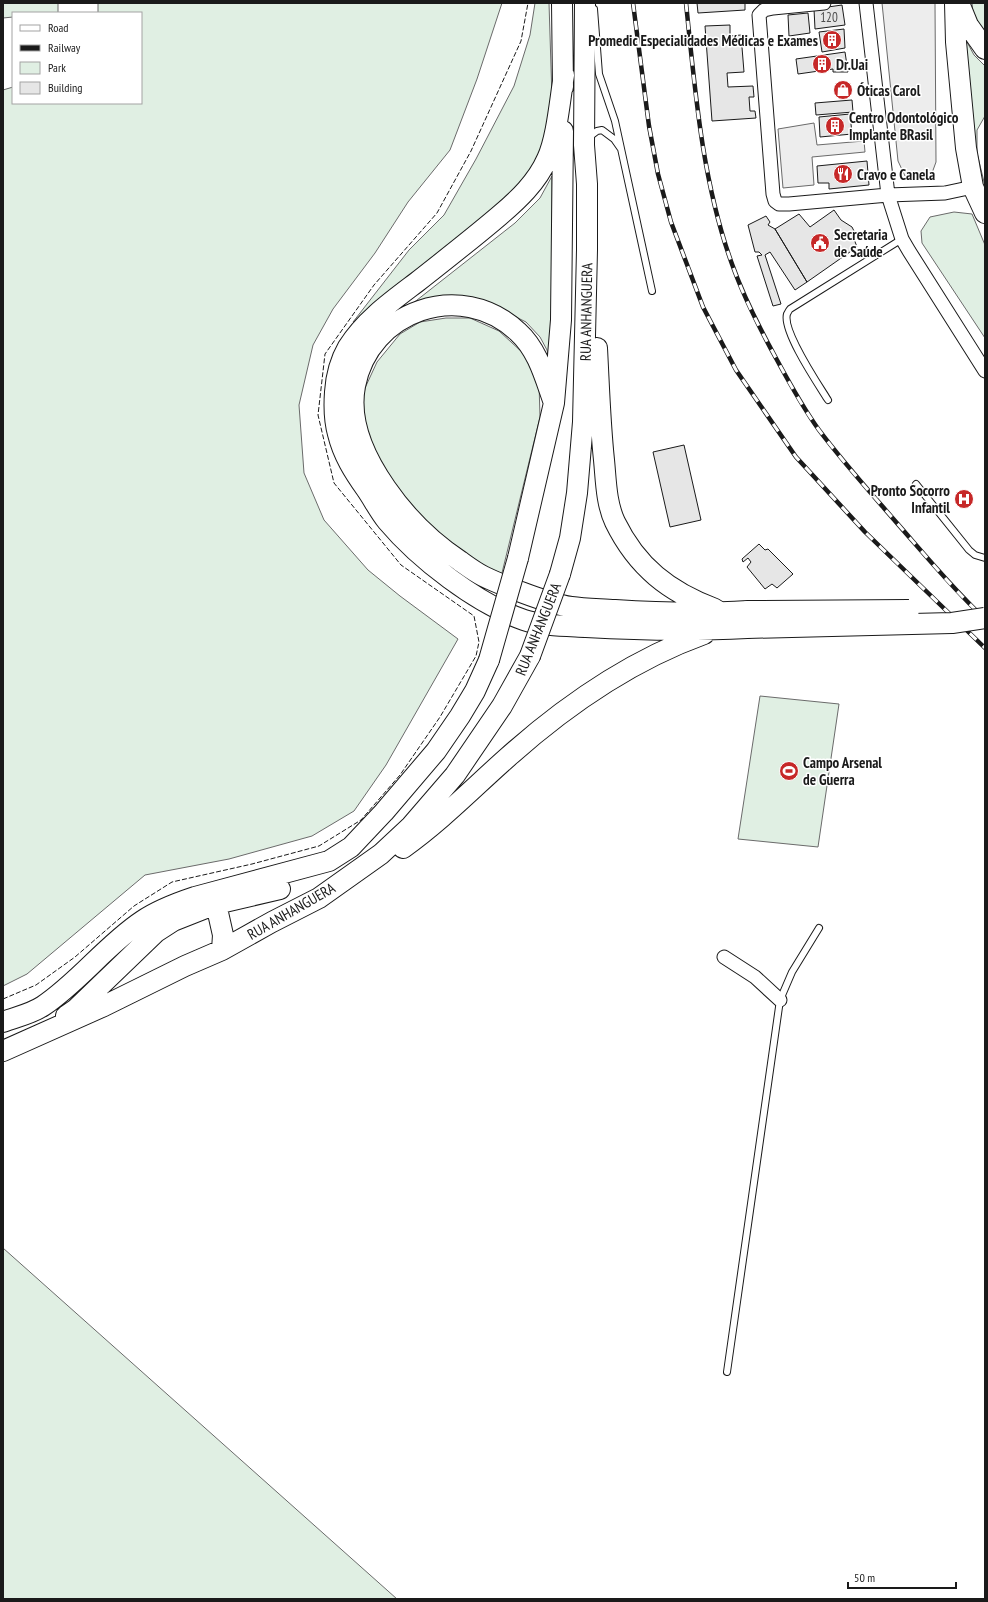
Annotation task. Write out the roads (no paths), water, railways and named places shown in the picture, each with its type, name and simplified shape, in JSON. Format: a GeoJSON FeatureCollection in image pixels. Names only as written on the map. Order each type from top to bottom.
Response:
{"type":"FeatureCollection","features":[{"type":"Feature","properties":{"kind":"main road","name":"RUA ANHANGUERA"},"geometry":{"type":"LineString","coordinates":[[3,1022],[42,1007],[142,920],[175,904],[195,897],[329,862],[351,847],[384,812],[436,751],[475,691],[489,660],[518,558],[554,403],[561,320],[564,75],[562,3]]}},
{"type":"Feature","properties":{"kind":"main road","name":"RUA ANHANGUERA"},"geometry":{"type":"LineString","coordinates":[[11,1048],[222,950],[319,898],[380,854],[411,826],[455,775],[502,706],[530,656],[560,574],[570,538],[577,493],[583,422],[587,184],[584,145],[585,3]]}},
{"type":"Feature","properties":{"kind":"main road"},"geometry":{"type":"LineString","coordinates":[[955,3],[956,42],[966,148],[973,187],[985,214]]}},
{"type":"Feature","properties":{"kind":"main road"},"geometry":{"type":"LineString","coordinates":[[959,3],[968,25],[985,49]]}},
{"type":"Feature","properties":{"kind":"main road"},"geometry":{"type":"LineString","coordinates":[[564,75],[549,156],[534,181],[520,197],[491,223],[386,306],[363,327],[348,347],[340,364],[336,378],[334,406],[338,435],[349,463],[386,520],[416,551],[447,576],[493,607],[526,621],[566,626],[611,628],[946,609],[985,605]]}},
{"type":"Feature","properties":{"kind":"main road"},"geometry":{"type":"LineString","coordinates":[[587,184],[602,436],[607,490],[615,521],[631,548],[645,567],[666,585],[720,621]]}},
{"type":"Feature","properties":{"kind":"main road"},"geometry":{"type":"LineString","coordinates":[[554,403],[541,366],[526,340],[516,330],[496,317],[475,308],[445,306],[419,311],[392,325],[378,337],[366,353],[360,369],[353,400],[355,422],[359,439],[380,480],[422,533],[447,553],[482,576],[534,598],[570,607],[662,613],[720,621]]}},
{"type":"Feature","properties":{"kind":"main road"},"geometry":{"type":"LineString","coordinates":[[748,620],[952,623],[985,618]]}},
{"type":"Feature","properties":{"kind":"main road"},"geometry":{"type":"LineString","coordinates":[[319,898],[390,858],[411,843],[459,803],[508,756],[547,724],[594,690],[659,653],[720,621]]}},
{"type":"Feature","properties":{"kind":"main road"},"geometry":{"type":"LineString","coordinates":[[11,1048],[57,1022],[76,1008],[156,932],[188,914],[216,904],[296,885],[329,874],[338,874],[349,877]]}},
{"type":"Feature","properties":{"kind":"main road"},"geometry":{"type":"LineString","coordinates":[[195,897],[216,904]]}},
{"type":"Feature","properties":{"kind":"main road"},"geometry":{"type":"LineString","coordinates":[[216,904],[223,935],[222,950]]}},
{"type":"Feature","properties":{"kind":"street"},"geometry":{"type":"LineString","coordinates":[[824,3],[773,8],[764,10],[759,15],[772,187],[775,200],[779,204],[888,195],[945,193],[973,187]]}},
{"type":"Feature","properties":{"kind":"street"},"geometry":{"type":"LineString","coordinates":[[866,3],[888,195],[902,239],[985,371]]}},
{"type":"Feature","properties":{"kind":"street"},"geometry":{"type":"LineString","coordinates":[[724,957],[755,977],[780,1000]]}},
{"type":"Feature","properties":{"kind":"lane"},"geometry":{"type":"LineString","coordinates":[[594,3],[599,74],[615,121],[623,153],[652,291]]}},
{"type":"Feature","properties":{"kind":"lane"},"geometry":{"type":"LineString","coordinates":[[584,145],[591,135],[602,130],[614,139],[623,153]]}},
{"type":"Feature","properties":{"kind":"lane"},"geometry":{"type":"LineString","coordinates":[[828,400],[789,330],[787,315],[790,308],[902,239]]}},
{"type":"Feature","properties":{"kind":"lane"},"geometry":{"type":"LineString","coordinates":[[916,484],[969,550],[975,555],[985,558]]}},
{"type":"Feature","properties":{"kind":"lane"},"geometry":{"type":"LineString","coordinates":[[727,1372],[780,1000],[792,972],[819,928]]}},
{"type":"Feature","properties":{"kind":"railway"},"geometry":{"type":"LineString","coordinates":[[633,3],[649,126],[658,174],[671,222],[703,307],[736,370],[796,457],[865,532],[985,648]]}},
{"type":"Feature","properties":{"kind":"railway"},"geometry":{"type":"LineString","coordinates":[[686,3],[701,135],[713,200],[732,264],[764,337],[792,387],[819,430],[857,477],[928,559],[985,619]]}},
{"type":"Feature","properties":{"kind":"place","name":"Promedic Especialidades Médicas e Exames"},"geometry":{"type":"Point","coordinates":[832,40]}},
{"type":"Feature","properties":{"kind":"place","name":"Dr.Uai"},"geometry":{"type":"Point","coordinates":[822,64]}},
{"type":"Feature","properties":{"kind":"place","name":"Óticas Carol"},"geometry":{"type":"Point","coordinates":[843,90]}},
{"type":"Feature","properties":{"kind":"place","name":"Centro Odontológico Implante BRasil"},"geometry":{"type":"Point","coordinates":[835,126]}},
{"type":"Feature","properties":{"kind":"place","name":"Cravo e Canela"},"geometry":{"type":"Point","coordinates":[843,174]}},
{"type":"Feature","properties":{"kind":"place","name":"Secretaria de Saúde"},"geometry":{"type":"Point","coordinates":[820,243]}},
{"type":"Feature","properties":{"kind":"place","name":"Pronto Socorro Infantil"},"geometry":{"type":"Point","coordinates":[964,499]}},
{"type":"Feature","properties":{"kind":"place","name":"Campo Arsenal de Guerra"},"geometry":{"type":"Point","coordinates":[789,771]}}]}
